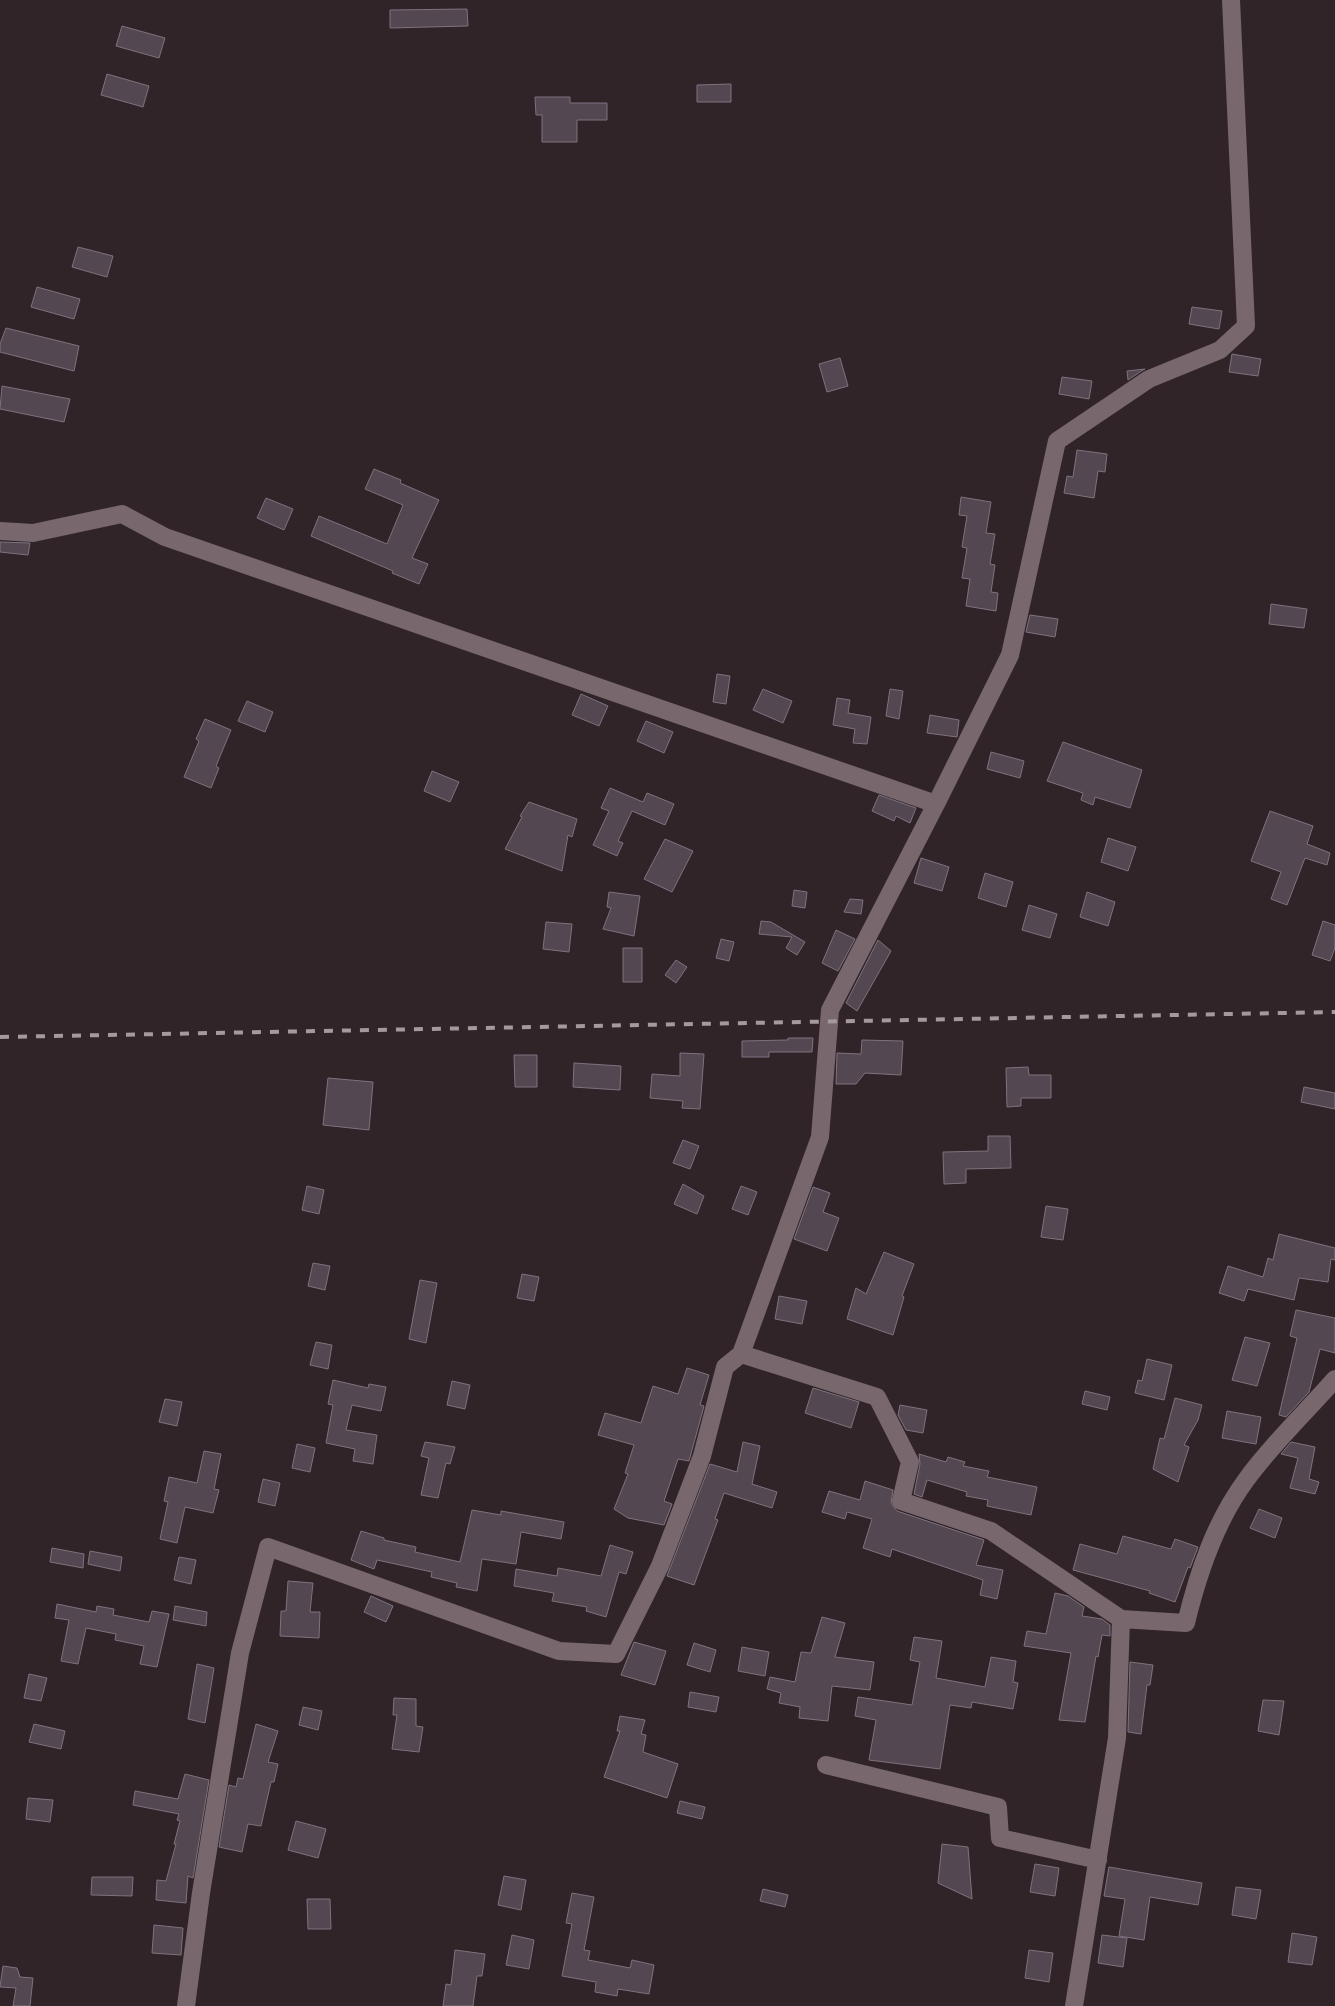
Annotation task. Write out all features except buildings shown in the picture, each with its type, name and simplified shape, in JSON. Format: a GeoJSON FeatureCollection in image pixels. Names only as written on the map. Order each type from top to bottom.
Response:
{"type":"FeatureCollection","features":[{"type":"Feature","properties":{"kind":"street"},"geometry":{"type":"LineString","coordinates":[[186,2006],[201,1893],[240,1653],[268,1547],[560,1651],[616,1654],[660,1566],[702,1456],[725,1367],[741,1354],[820,1137],[830,1010],[1010,655],[1057,441],[1150,379],[1220,350],[1246,326],[1231,0]]}},
{"type":"Feature","properties":{"kind":"street"},"geometry":{"type":"LineString","coordinates":[[0,531],[33,533],[122,514],[165,537],[936,804]]}},
{"type":"Feature","properties":{"kind":"street"},"geometry":{"type":"LineString","coordinates":[[741,1354],[877,1397],[910,1462],[901,1501],[991,1531],[1120,1619],[1186,1623],[1197,1578],[1217,1529],[1246,1480],[1335,1380]]}},
{"type":"Feature","properties":{"kind":"street"},"geometry":{"type":"LineString","coordinates":[[1074,2006],[1116,1738],[1120,1619]]}},
{"type":"Feature","properties":{"kind":"street"},"geometry":{"type":"LineString","coordinates":[[826,1765],[998,1807],[1000,1838],[1098,1860]]}},
{"type":"Feature","properties":{"kind":"railway"},"geometry":{"type":"LineString","coordinates":[[0,1037],[1335,1012]]}}]}
